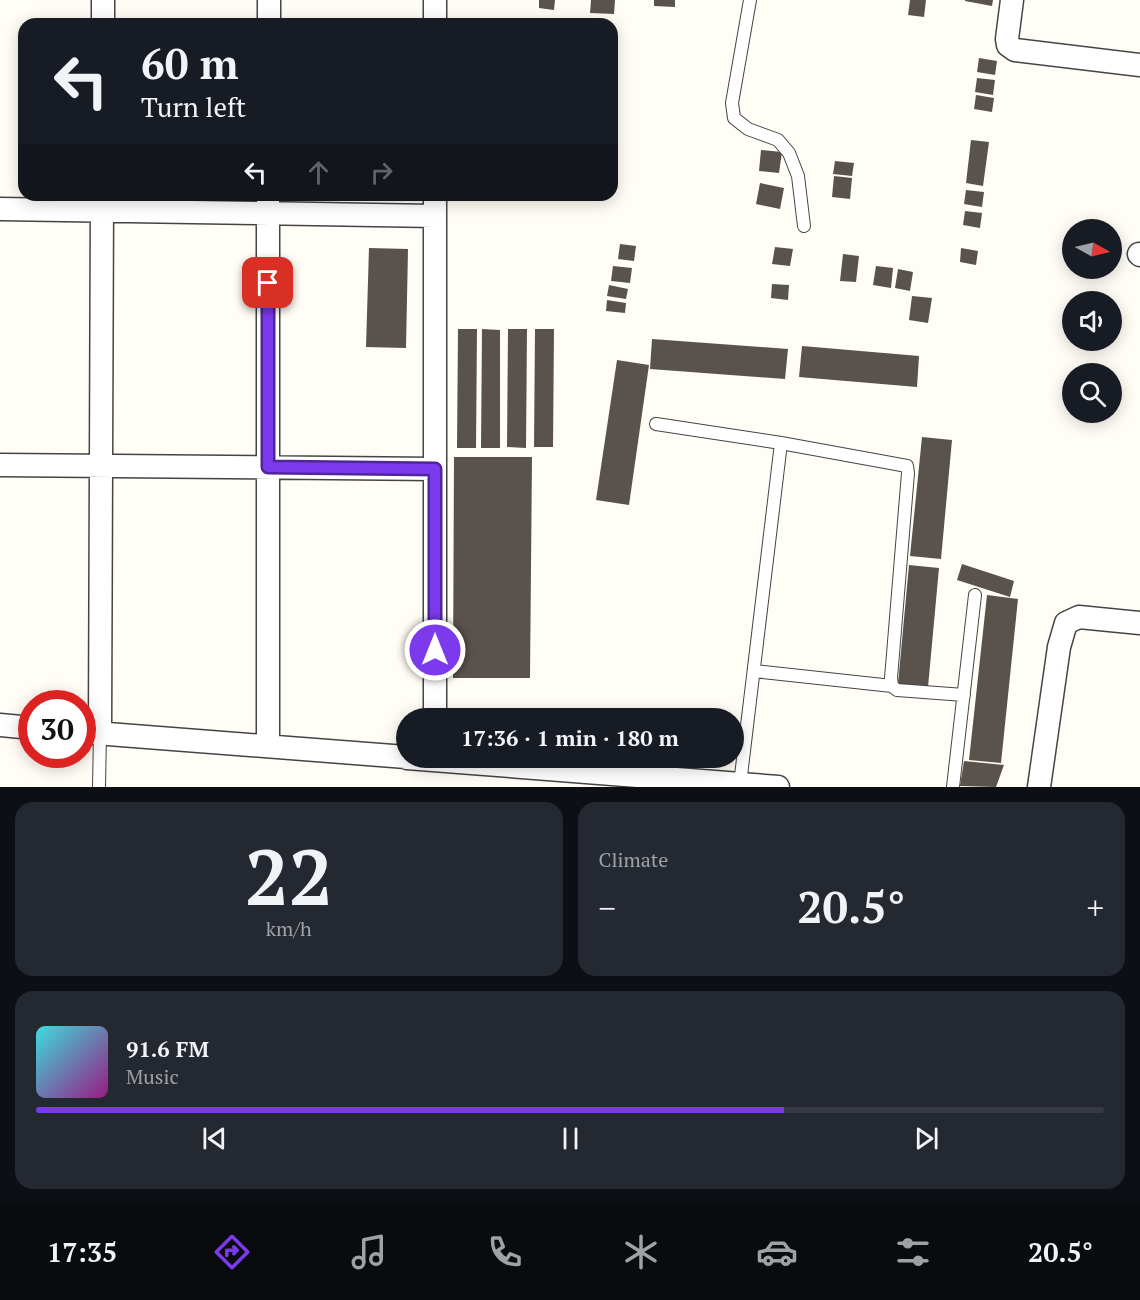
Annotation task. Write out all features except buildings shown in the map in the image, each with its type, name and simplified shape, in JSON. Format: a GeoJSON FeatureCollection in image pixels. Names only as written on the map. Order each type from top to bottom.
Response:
{"type":"FeatureCollection","features":[{"type":"Feature","properties":{"kind":"street"},"geometry":{"type":"LineString","coordinates":[[103,0],[103,18]]}},
{"type":"Feature","properties":{"kind":"street"},"geometry":{"type":"LineString","coordinates":[[268,18],[269,0]]}},
{"type":"Feature","properties":{"kind":"street"},"geometry":{"type":"LineString","coordinates":[[435,0],[435,18]]}},
{"type":"Feature","properties":{"kind":"street"},"geometry":{"type":"LineString","coordinates":[[1012,0],[1007,39],[1008,45],[1014,50],[1140,65]]}},
{"type":"Feature","properties":{"kind":"street"},"geometry":{"type":"LineString","coordinates":[[93,690],[101,466],[102,203]]}},
{"type":"Feature","properties":{"kind":"street"},"geometry":{"type":"LineString","coordinates":[[0,209],[102,203],[435,206],[435,708]]}},
{"type":"Feature","properties":{"kind":"street"},"geometry":{"type":"LineString","coordinates":[[268,204],[268,747]]}},
{"type":"Feature","properties":{"kind":"street"},"geometry":{"type":"LineString","coordinates":[[0,465],[435,469]]}},
{"type":"Feature","properties":{"kind":"street"},"geometry":{"type":"LineString","coordinates":[[1039,787],[1059,646],[1066,623],[1078,616],[1140,623]]}},
{"type":"Feature","properties":{"kind":"street"},"geometry":{"type":"LineString","coordinates":[[0,725],[18,727]]}},
{"type":"Feature","properties":{"kind":"street"},"geometry":{"type":"LineString","coordinates":[[96,733],[396,757]]}},
{"type":"Feature","properties":{"kind":"street"},"geometry":{"type":"LineString","coordinates":[[545,768],[778,787]]}},
{"type":"Feature","properties":{"kind":"lane"},"geometry":{"type":"LineString","coordinates":[[750,0],[732,103],[734,118],[748,129],[777,140],[789,153],[798,176],[804,226]]}},
{"type":"Feature","properties":{"kind":"lane"},"geometry":{"type":"LineString","coordinates":[[656,424],[781,443],[907,466],[892,686]]}},
{"type":"Feature","properties":{"kind":"lane"},"geometry":{"type":"LineString","coordinates":[[740,784],[781,443]]}},
{"type":"Feature","properties":{"kind":"lane"},"geometry":{"type":"LineString","coordinates":[[953,787],[975,595]]}},
{"type":"Feature","properties":{"kind":"lane"},"geometry":{"type":"LineString","coordinates":[[754,671],[892,686],[897,690],[964,695]]}},
{"type":"Feature","properties":{"kind":"lane"},"geometry":{"type":"LineString","coordinates":[[96,767],[99,787]]}},
{"type":"Feature","properties":{"kind":"route"},"geometry":{"type":"LineString","coordinates":[[268,283],[268,467],[435,469],[435,650]]}}]}
